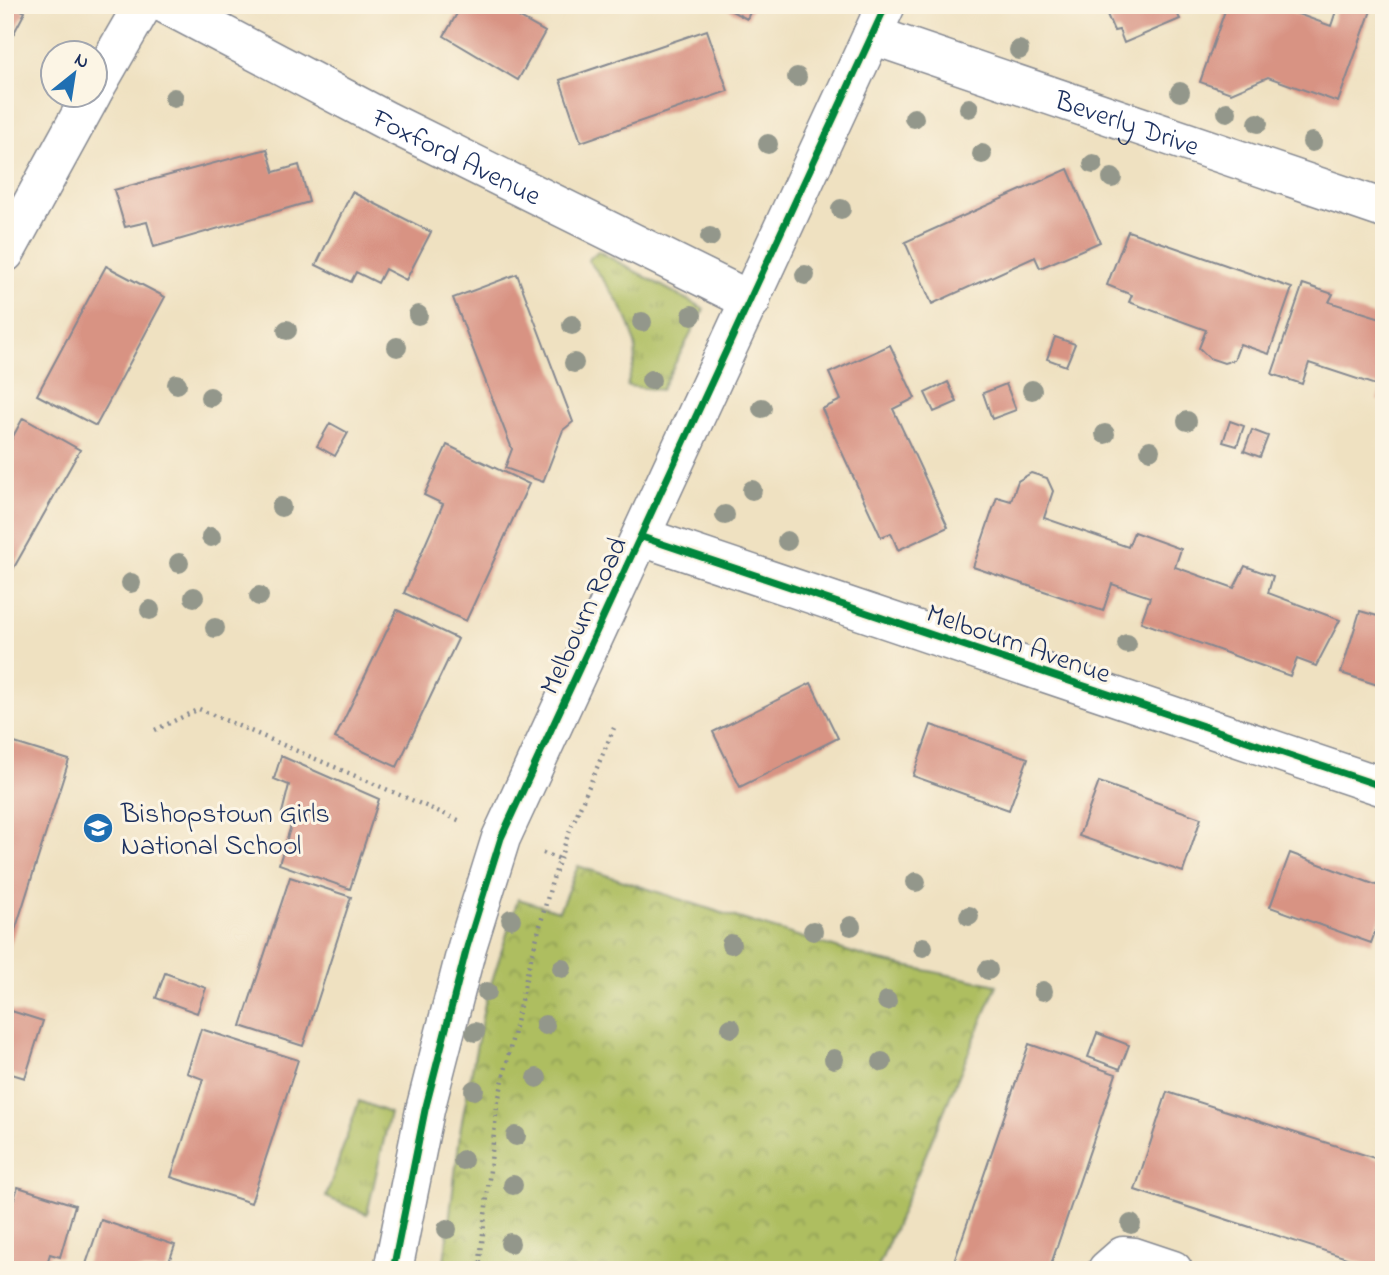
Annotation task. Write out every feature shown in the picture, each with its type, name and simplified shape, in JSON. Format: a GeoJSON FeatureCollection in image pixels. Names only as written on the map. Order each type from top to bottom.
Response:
{"type":"FeatureCollection","features":[{"type":"Feature","properties":{"kind":"street"},"geometry":{"type":"LineString","coordinates":[[108,66],[143,5]]}},
{"type":"Feature","properties":{"kind":"street","name":"Foxford Avenue"},"geometry":{"type":"LineString","coordinates":[[167,5],[398,127],[751,301]]}},
{"type":"Feature","properties":{"kind":"street","name":"Melbourn Road"},"geometry":{"type":"LineString","coordinates":[[393,1270],[425,1110],[467,947],[494,857],[511,813],[642,537],[879,20]]}},
{"type":"Feature","properties":{"kind":"street","name":"Beverly Drive"},"geometry":{"type":"LineString","coordinates":[[879,20],[1384,209]]}},
{"type":"Feature","properties":{"kind":"street"},"geometry":{"type":"LineString","coordinates":[[5,253],[84,108]]}},
{"type":"Feature","properties":{"kind":"street","name":"Melbourn Avenue"},"geometry":{"type":"LineString","coordinates":[[642,537],[1384,787]]}},
{"type":"Feature","properties":{"kind":"street"},"geometry":{"type":"LineString","coordinates":[[1107,1270],[1123,1256],[1173,1270]]}},
{"type":"Feature","properties":{"kind":"path"},"geometry":{"type":"LineString","coordinates":[[155,730],[199,709],[387,791]]}},
{"type":"Feature","properties":{"kind":"path"},"geometry":{"type":"LineString","coordinates":[[479,1270],[498,1106],[528,970],[568,835],[614,728]]}},
{"type":"Feature","properties":{"kind":"green space"},"geometry":{"type":"Polygon","coordinates":[[[598,251],[704,309],[661,390],[627,386],[635,359],[635,346],[620,306],[588,260],[598,251]]]}},
{"type":"Feature","properties":{"kind":"green space"},"geometry":{"type":"Polygon","coordinates":[[[578,866],[876,960],[997,985],[877,1270],[443,1270],[461,1126],[485,1003],[518,899],[559,911],[578,866]]]}},
{"type":"Feature","properties":{"kind":"green space"},"geometry":{"type":"Polygon","coordinates":[[[359,1101],[390,1113],[367,1214],[326,1197],[359,1101]]]}},
{"type":"Feature","properties":{"kind":"building"},"geometry":{"type":"Polygon","coordinates":[[[5,5],[12,5],[25,12],[5,50],[5,5]]]}},
{"type":"Feature","properties":{"kind":"building"},"geometry":{"type":"Polygon","coordinates":[[[462,5],[497,5],[545,32],[518,80],[444,36],[462,5]]]}},
{"type":"Feature","properties":{"kind":"building"},"geometry":{"type":"Polygon","coordinates":[[[720,5],[753,5],[747,19],[720,5]]]}},
{"type":"Feature","properties":{"kind":"building"},"geometry":{"type":"Polygon","coordinates":[[[1103,5],[1173,5],[1180,19],[1124,43],[1119,30],[1114,31],[1103,5]]]}},
{"type":"Feature","properties":{"kind":"building"},"geometry":{"type":"Polygon","coordinates":[[[1227,5],[1273,5],[1331,26],[1338,5],[1373,5],[1338,102],[1268,77],[1231,93],[1200,82],[1227,5]]]}},
{"type":"Feature","properties":{"kind":"building"},"geometry":{"type":"Polygon","coordinates":[[[707,30],[728,91],[581,142],[560,80],[707,30]]]}},
{"type":"Feature","properties":{"kind":"building"},"geometry":{"type":"Polygon","coordinates":[[[267,149],[274,172],[299,165],[309,202],[154,247],[147,222],[125,227],[114,190],[267,149]]]}},
{"type":"Feature","properties":{"kind":"building"},"geometry":{"type":"Polygon","coordinates":[[[1068,169],[1100,242],[1040,268],[1035,257],[932,304],[905,242],[1068,169]]]}},
{"type":"Feature","properties":{"kind":"building"},"geometry":{"type":"Polygon","coordinates":[[[352,192],[431,232],[406,280],[385,269],[378,283],[356,272],[351,282],[316,265],[352,192]]]}},
{"type":"Feature","properties":{"kind":"building"},"geometry":{"type":"Polygon","coordinates":[[[1128,231],[1292,288],[1269,354],[1240,344],[1234,360],[1224,363],[1209,358],[1199,348],[1206,330],[1129,302],[1132,295],[1107,285],[1128,231]]]}},
{"type":"Feature","properties":{"kind":"building"},"geometry":{"type":"Polygon","coordinates":[[[106,266],[165,297],[96,426],[37,395],[106,266]]]}},
{"type":"Feature","properties":{"kind":"building"},"geometry":{"type":"Polygon","coordinates":[[[517,274],[573,422],[563,430],[543,482],[505,468],[512,449],[453,298],[517,274]]]}},
{"type":"Feature","properties":{"kind":"building"},"geometry":{"type":"Polygon","coordinates":[[[1303,284],[1333,294],[1329,302],[1384,319],[1384,402],[1377,400],[1382,387],[1309,363],[1302,384],[1272,374],[1303,284]]]}},
{"type":"Feature","properties":{"kind":"building"},"geometry":{"type":"Polygon","coordinates":[[[1055,337],[1075,344],[1066,366],[1047,359],[1055,337]]]}},
{"type":"Feature","properties":{"kind":"building"},"geometry":{"type":"Polygon","coordinates":[[[890,345],[915,398],[893,409],[948,527],[898,550],[891,533],[881,537],[822,409],[841,400],[829,373],[890,345]]]}},
{"type":"Feature","properties":{"kind":"building"},"geometry":{"type":"Polygon","coordinates":[[[948,382],[957,402],[934,412],[925,393],[948,382]]]}},
{"type":"Feature","properties":{"kind":"building"},"geometry":{"type":"Polygon","coordinates":[[[1006,384],[1016,410],[992,419],[983,393],[1006,384]]]}},
{"type":"Feature","properties":{"kind":"building"},"geometry":{"type":"Polygon","coordinates":[[[23,418],[80,450],[12,571],[8,568],[5,573],[5,451],[23,418]]]}},
{"type":"Feature","properties":{"kind":"building"},"geometry":{"type":"Polygon","coordinates":[[[1230,421],[1244,426],[1237,446],[1223,442],[1230,421]]]}},
{"type":"Feature","properties":{"kind":"building"},"geometry":{"type":"Polygon","coordinates":[[[330,423],[348,433],[335,456],[317,446],[330,423]]]}},
{"type":"Feature","properties":{"kind":"building"},"geometry":{"type":"Polygon","coordinates":[[[1252,430],[1268,436],[1260,457],[1244,451],[1252,430]]]}},
{"type":"Feature","properties":{"kind":"building"},"geometry":{"type":"Polygon","coordinates":[[[447,445],[529,484],[466,621],[404,593],[443,504],[424,495],[447,445]]]}},
{"type":"Feature","properties":{"kind":"building"},"geometry":{"type":"Polygon","coordinates":[[[1031,473],[1047,478],[1053,491],[1044,518],[1128,547],[1134,532],[1181,549],[1175,567],[1234,588],[1245,566],[1273,576],[1268,593],[1340,620],[1316,666],[1297,659],[1290,676],[1141,622],[1150,597],[1112,584],[1103,611],[973,567],[997,497],[1011,501],[1018,481],[1031,473]]]}},
{"type":"Feature","properties":{"kind":"building"},"geometry":{"type":"Polygon","coordinates":[[[397,610],[458,639],[397,767],[335,738],[397,610]]]}},
{"type":"Feature","properties":{"kind":"building"},"geometry":{"type":"Polygon","coordinates":[[[1360,611],[1381,617],[1384,611],[1384,687],[1341,673],[1360,611]]]}},
{"type":"Feature","properties":{"kind":"building"},"geometry":{"type":"Polygon","coordinates":[[[811,683],[838,738],[740,787],[713,732],[811,683]]]}},
{"type":"Feature","properties":{"kind":"building"},"geometry":{"type":"Polygon","coordinates":[[[931,725],[1028,758],[1009,810],[913,776],[931,725]]]}},
{"type":"Feature","properties":{"kind":"building"},"geometry":{"type":"Polygon","coordinates":[[[5,740],[69,760],[6,959],[5,959],[5,740]]]}},
{"type":"Feature","properties":{"kind":"building"},"geometry":{"type":"Polygon","coordinates":[[[281,756],[379,799],[350,889],[279,864],[294,816],[282,813],[289,785],[274,779],[281,756]]]}},
{"type":"Feature","properties":{"kind":"building"},"geometry":{"type":"Polygon","coordinates":[[[1099,782],[1201,818],[1183,872],[1079,836],[1099,782]]]}},
{"type":"Feature","properties":{"kind":"building"},"geometry":{"type":"Polygon","coordinates":[[[1290,853],[1384,888],[1384,908],[1371,943],[1270,907],[1290,853]]]}},
{"type":"Feature","properties":{"kind":"building"},"geometry":{"type":"Polygon","coordinates":[[[290,877],[351,897],[303,1046],[241,1026],[290,877]]]}},
{"type":"Feature","properties":{"kind":"building"},"geometry":{"type":"Polygon","coordinates":[[[165,973],[206,988],[197,1013],[156,998],[165,973]]]}},
{"type":"Feature","properties":{"kind":"building"},"geometry":{"type":"Polygon","coordinates":[[[5,1009],[43,1021],[25,1078],[5,1072],[5,1009]]]}},
{"type":"Feature","properties":{"kind":"building"},"geometry":{"type":"Polygon","coordinates":[[[201,1029],[298,1060],[251,1203],[171,1177],[203,1079],[187,1073],[201,1029]]]}},
{"type":"Feature","properties":{"kind":"building"},"geometry":{"type":"Polygon","coordinates":[[[1097,1033],[1129,1045],[1120,1069],[1088,1057],[1097,1033]]]}},
{"type":"Feature","properties":{"kind":"building"},"geometry":{"type":"Polygon","coordinates":[[[1029,1044],[1116,1074],[1049,1270],[977,1270],[954,1262],[1029,1044]]]}},
{"type":"Feature","properties":{"kind":"building"},"geometry":{"type":"Polygon","coordinates":[[[1167,1092],[1384,1161],[1384,1270],[1135,1190],[1167,1092]]]}},
{"type":"Feature","properties":{"kind":"building"},"geometry":{"type":"Polygon","coordinates":[[[18,1187],[75,1205],[60,1257],[50,1254],[45,1270],[5,1270],[5,1219],[7,1220],[18,1187]]]}},
{"type":"Feature","properties":{"kind":"building"},"geometry":{"type":"Polygon","coordinates":[[[101,1220],[175,1245],[166,1270],[84,1270],[101,1220]]]}},
{"type":"Feature","properties":{"kind":"cycle path"},"geometry":{"type":"LineString","coordinates":[[393,1270],[425,1110],[467,947],[501,838],[886,5]]}},
{"type":"Feature","properties":{"kind":"cycle path"},"geometry":{"type":"LineString","coordinates":[[642,537],[1384,787]]}},
{"type":"Feature","properties":{"kind":"place","name":"Bishopstown Girls National School"},"geometry":{"type":"Point","coordinates":[98,828]}}]}
